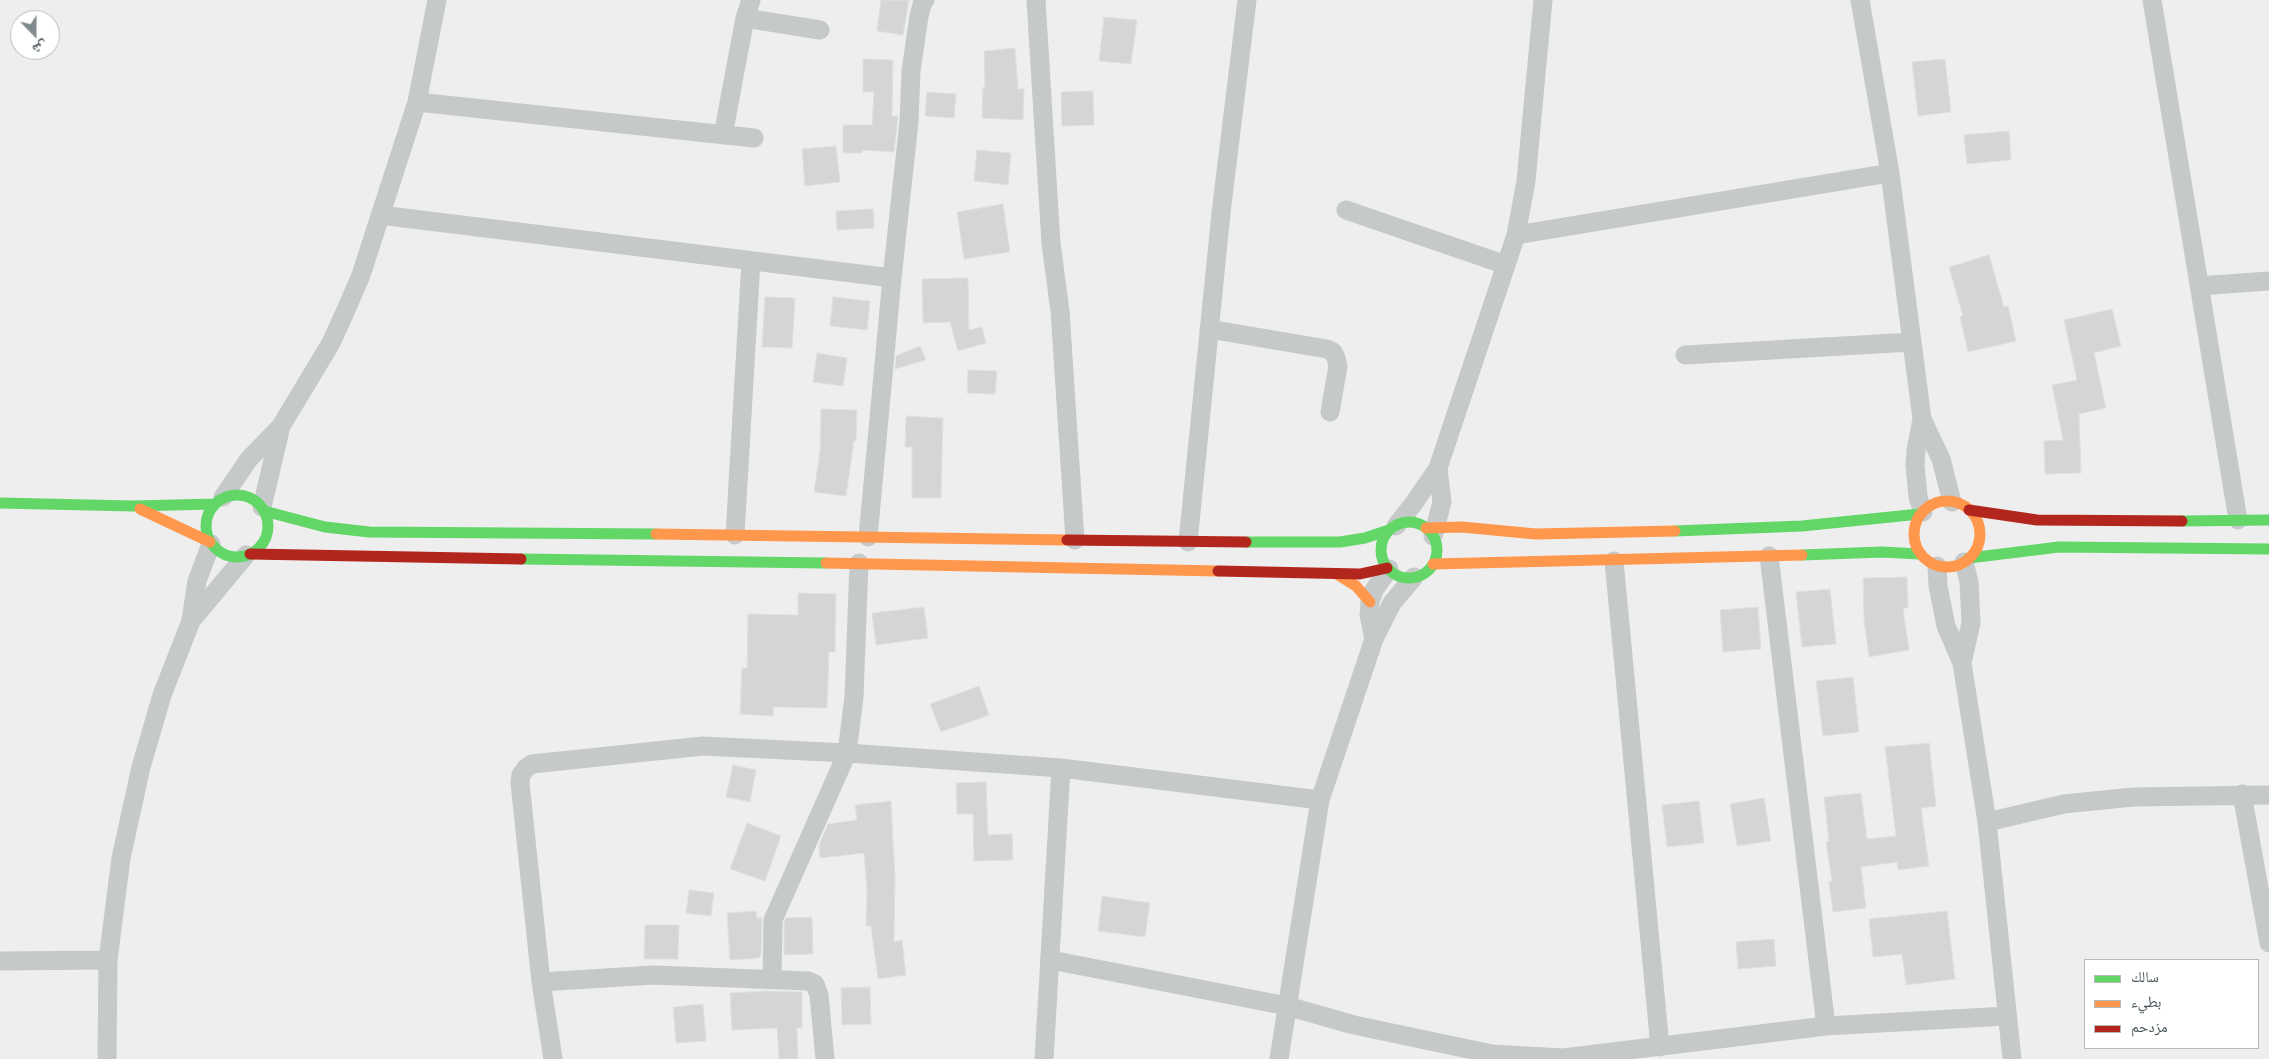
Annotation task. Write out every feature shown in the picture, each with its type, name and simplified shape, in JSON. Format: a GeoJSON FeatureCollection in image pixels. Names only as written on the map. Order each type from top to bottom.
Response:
{"type":"FeatureCollection","features":[{"type":"Feature","properties":{"kind":"street"},"geometry":{"type":"LineString","coordinates":[[107,1059],[108,960],[121,858],[141,767],[162,696],[190,621],[197,581],[211,543],[206,532],[208,512],[219,501],[249,459],[281,426],[326,350],[346,310],[361,275],[417,102],[437,0]]}},
{"type":"Feature","properties":{"kind":"street"},"geometry":{"type":"LineString","coordinates":[[723,135],[745,18],[751,0]]}},
{"type":"Feature","properties":{"kind":"street"},"geometry":{"type":"LineString","coordinates":[[868,537],[892,278],[909,122],[911,70],[924,0]]}},
{"type":"Feature","properties":{"kind":"street"},"geometry":{"type":"LineString","coordinates":[[1036,0],[1051,243],[1060,311],[1075,540]]}},
{"type":"Feature","properties":{"kind":"street"},"geometry":{"type":"LineString","coordinates":[[1188,542],[1209,329],[1247,0]]}},
{"type":"Feature","properties":{"kind":"street"},"geometry":{"type":"LineString","coordinates":[[1414,577],[1400,576],[1388,569],[1382,559],[1381,548],[1383,538],[1414,503],[1438,468],[1516,235],[1526,181],[1543,0]]}},
{"type":"Feature","properties":{"kind":"street"},"geometry":{"type":"LineString","coordinates":[[1860,0],[1890,173],[1922,419],[1915,466],[1921,513],[1915,524],[1914,534],[1920,554]]}},
{"type":"Feature","properties":{"kind":"street"},"geometry":{"type":"LineString","coordinates":[[2152,0],[2238,520]]}},
{"type":"Feature","properties":{"kind":"street"},"geometry":{"type":"LineString","coordinates":[[745,18],[820,30]]}},
{"type":"Feature","properties":{"kind":"street"},"geometry":{"type":"LineString","coordinates":[[417,102],[754,138]]}},
{"type":"Feature","properties":{"kind":"street"},"geometry":{"type":"LineString","coordinates":[[1516,235],[1890,173]]}},
{"type":"Feature","properties":{"kind":"street"},"geometry":{"type":"LineString","coordinates":[[1346,210],[1506,265]]}},
{"type":"Feature","properties":{"kind":"street"},"geometry":{"type":"LineString","coordinates":[[380,216],[892,278]]}},
{"type":"Feature","properties":{"kind":"street"},"geometry":{"type":"LineString","coordinates":[[735,535],[751,261]]}},
{"type":"Feature","properties":{"kind":"street"},"geometry":{"type":"LineString","coordinates":[[2199,286],[2269,281]]}},
{"type":"Feature","properties":{"kind":"street"},"geometry":{"type":"LineString","coordinates":[[1209,329],[1327,349],[1332,352],[1338,366],[1330,412]]}},
{"type":"Feature","properties":{"kind":"street"},"geometry":{"type":"LineString","coordinates":[[1686,354],[1912,342]]}},
{"type":"Feature","properties":{"kind":"street"},"geometry":{"type":"LineString","coordinates":[[1922,419],[1942,459],[1952,502]]}},
{"type":"Feature","properties":{"kind":"street"},"geometry":{"type":"LineString","coordinates":[[263,509],[281,426]]}},
{"type":"Feature","properties":{"kind":"street"},"geometry":{"type":"LineString","coordinates":[[1279,1059],[1320,800],[1374,639],[1392,603],[1414,577],[1428,570],[1433,564],[1437,550],[1432,530],[1442,502],[1438,468]]}},
{"type":"Feature","properties":{"kind":"street"},"geometry":{"type":"LineString","coordinates":[[0,503],[133,506],[219,501],[234,494],[244,495],[254,500],[263,509],[267,520],[264,540],[248,554],[190,621]]}},
{"type":"Feature","properties":{"kind":"street"},"geometry":{"type":"LineString","coordinates":[[263,509],[325,527],[369,532],[1188,542],[1340,542],[1365,538],[1406,522],[1417,523],[1432,530],[1536,534],[1722,530],[1802,526],[1921,513],[1936,503],[1952,502],[1969,510],[1992,515],[2037,520],[2135,522],[2269,520]]}},
{"type":"Feature","properties":{"kind":"street"},"geometry":{"type":"LineString","coordinates":[[133,506],[211,543],[227,555],[859,563],[1337,574],[1360,574],[1388,569]]}},
{"type":"Feature","properties":{"kind":"street"},"geometry":{"type":"LineString","coordinates":[[1962,663],[1971,623],[1967,560],[1975,551],[1980,534],[1978,525],[1969,510]]}},
{"type":"Feature","properties":{"kind":"street"},"geometry":{"type":"LineString","coordinates":[[1433,564],[1614,561],[1882,552],[1920,554],[1937,566],[1955,566],[1967,560],[2008,552],[2059,547],[2269,548]]}},
{"type":"Feature","properties":{"kind":"street"},"geometry":{"type":"LineString","coordinates":[[1769,556],[1826,1026]]}},
{"type":"Feature","properties":{"kind":"street"},"geometry":{"type":"LineString","coordinates":[[1614,561],[1660,1047]]}},
{"type":"Feature","properties":{"kind":"street"},"geometry":{"type":"LineString","coordinates":[[772,979],[773,920],[847,752],[854,697],[859,563]]}},
{"type":"Feature","properties":{"kind":"street"},"geometry":{"type":"LineString","coordinates":[[1937,566],[1938,586],[1946,626],[1962,663],[1987,822],[2012,1059]]}},
{"type":"Feature","properties":{"kind":"street"},"geometry":{"type":"LineString","coordinates":[[1374,639],[1369,615],[1370,602],[1380,579],[1388,569]]}},
{"type":"Feature","properties":{"kind":"street"},"geometry":{"type":"LineString","coordinates":[[1337,574],[1356,586],[1370,602]]}},
{"type":"Feature","properties":{"kind":"street"},"geometry":{"type":"LineString","coordinates":[[553,1059],[541,982],[520,783],[521,774],[526,768],[540,762],[703,746],[847,752],[1060,768],[1320,800]]}},
{"type":"Feature","properties":{"kind":"street"},"geometry":{"type":"LineString","coordinates":[[1044,1059],[1051,960],[1060,768]]}},
{"type":"Feature","properties":{"kind":"street"},"geometry":{"type":"LineString","coordinates":[[2242,794],[2269,943]]}},
{"type":"Feature","properties":{"kind":"street"},"geometry":{"type":"LineString","coordinates":[[1987,822],[2064,804],[2133,797],[2269,795]]}},
{"type":"Feature","properties":{"kind":"street"},"geometry":{"type":"LineString","coordinates":[[0,961],[108,960]]}},
{"type":"Feature","properties":{"kind":"street"},"geometry":{"type":"LineString","coordinates":[[1051,960],[1287,1006],[1354,1026],[1492,1054],[1563,1058],[1826,1026],[2007,1016]]}},
{"type":"Feature","properties":{"kind":"street"},"geometry":{"type":"LineString","coordinates":[[541,982],[654,975],[808,981],[815,984],[819,996],[825,1059]]}},
{"type":"Feature","properties":{"kind":"building"},"geometry":{"type":"Polygon","coordinates":[[[881,0],[909,0],[903,35],[877,31],[881,0]]]}},
{"type":"Feature","properties":{"kind":"building"},"geometry":{"type":"Polygon","coordinates":[[[1104,17],[1137,20],[1131,64],[1099,61],[1104,17]]]}},
{"type":"Feature","properties":{"kind":"building"},"geometry":{"type":"Polygon","coordinates":[[[1015,48],[1018,89],[1024,89],[1023,120],[982,118],[983,87],[985,87],[984,51],[1015,48]]]}},
{"type":"Feature","properties":{"kind":"building"},"geometry":{"type":"Polygon","coordinates":[[[863,59],[893,60],[892,116],[898,116],[894,152],[862,150],[862,153],[843,153],[843,125],[872,125],[874,92],[863,92],[863,59]]]}},
{"type":"Feature","properties":{"kind":"building"},"geometry":{"type":"Polygon","coordinates":[[[1945,59],[1951,112],[1918,116],[1912,62],[1945,59]]]}},
{"type":"Feature","properties":{"kind":"building"},"geometry":{"type":"Polygon","coordinates":[[[1093,91],[1094,125],[1062,126],[1061,92],[1093,91]]]}},
{"type":"Feature","properties":{"kind":"building"},"geometry":{"type":"Polygon","coordinates":[[[927,92],[956,94],[954,118],[925,116],[927,92]]]}},
{"type":"Feature","properties":{"kind":"building"},"geometry":{"type":"Polygon","coordinates":[[[2009,131],[2011,160],[1967,164],[1964,135],[2009,131]]]}},
{"type":"Feature","properties":{"kind":"building"},"geometry":{"type":"Polygon","coordinates":[[[836,146],[840,182],[805,186],[802,149],[836,146]]]}},
{"type":"Feature","properties":{"kind":"building"},"geometry":{"type":"Polygon","coordinates":[[[977,150],[1011,153],[1008,185],[974,181],[977,150]]]}},
{"type":"Feature","properties":{"kind":"building"},"geometry":{"type":"Polygon","coordinates":[[[1003,204],[1010,252],[964,259],[957,212],[1003,204]]]}},
{"type":"Feature","properties":{"kind":"building"},"geometry":{"type":"Polygon","coordinates":[[[873,209],[874,228],[837,230],[836,211],[873,209]]]}},
{"type":"Feature","properties":{"kind":"building"},"geometry":{"type":"Polygon","coordinates":[[[1989,255],[2004,307],[2008,306],[2016,341],[1968,352],[1960,317],[1963,316],[1949,267],[1989,255]]]}},
{"type":"Feature","properties":{"kind":"building"},"geometry":{"type":"Polygon","coordinates":[[[968,278],[969,330],[982,327],[986,343],[958,351],[950,322],[923,323],[922,279],[968,278]]]}},
{"type":"Feature","properties":{"kind":"building"},"geometry":{"type":"Polygon","coordinates":[[[765,297],[795,298],[792,348],[762,347],[765,297]]]}},
{"type":"Feature","properties":{"kind":"building"},"geometry":{"type":"Polygon","coordinates":[[[833,297],[870,301],[867,330],[830,326],[833,297]]]}},
{"type":"Feature","properties":{"kind":"building"},"geometry":{"type":"Polygon","coordinates":[[[2112,309],[2121,346],[2094,353],[2106,408],[2079,414],[2081,473],[2045,474],[2044,441],[2063,440],[2052,385],[2077,380],[2064,320],[2112,309]]]}},
{"type":"Feature","properties":{"kind":"building"},"geometry":{"type":"Polygon","coordinates":[[[920,346],[926,360],[895,369],[896,356],[920,346]]]}},
{"type":"Feature","properties":{"kind":"building"},"geometry":{"type":"Polygon","coordinates":[[[817,353],[847,358],[843,386],[813,382],[817,353]]]}},
{"type":"Feature","properties":{"kind":"building"},"geometry":{"type":"Polygon","coordinates":[[[968,370],[997,371],[995,394],[967,393],[968,370]]]}},
{"type":"Feature","properties":{"kind":"building"},"geometry":{"type":"Polygon","coordinates":[[[821,409],[857,410],[856,441],[854,441],[846,496],[814,492],[820,451],[821,409]]]}},
{"type":"Feature","properties":{"kind":"building"},"geometry":{"type":"Polygon","coordinates":[[[906,416],[943,418],[941,498],[912,498],[912,447],[905,447],[906,416]]]}},
{"type":"Feature","properties":{"kind":"building"},"geometry":{"type":"Polygon","coordinates":[[[1907,577],[1908,608],[1903,608],[1909,650],[1869,657],[1864,620],[1863,578],[1907,577]]]}},
{"type":"Feature","properties":{"kind":"building"},"geometry":{"type":"Polygon","coordinates":[[[1830,589],[1836,644],[1802,647],[1796,592],[1830,589]]]}},
{"type":"Feature","properties":{"kind":"building"},"geometry":{"type":"Polygon","coordinates":[[[798,593],[836,594],[835,652],[829,652],[827,708],[773,707],[773,716],[740,714],[742,668],[747,668],[748,614],[798,615],[798,593]]]}},
{"type":"Feature","properties":{"kind":"building"},"geometry":{"type":"Polygon","coordinates":[[[924,607],[928,638],[876,645],[872,613],[924,607]]]}},
{"type":"Feature","properties":{"kind":"building"},"geometry":{"type":"Polygon","coordinates":[[[1758,607],[1761,649],[1723,652],[1720,610],[1758,607]]]}},
{"type":"Feature","properties":{"kind":"building"},"geometry":{"type":"Polygon","coordinates":[[[1853,677],[1859,732],[1823,736],[1816,681],[1853,677]]]}},
{"type":"Feature","properties":{"kind":"building"},"geometry":{"type":"Polygon","coordinates":[[[979,686],[989,715],[941,732],[930,704],[979,686]]]}},
{"type":"Feature","properties":{"kind":"building"},"geometry":{"type":"Polygon","coordinates":[[[1929,743],[1936,806],[1921,808],[1929,866],[1898,870],[1897,862],[1861,867],[1866,908],[1833,912],[1829,882],[1832,881],[1826,842],[1829,841],[1824,797],[1861,793],[1867,839],[1896,836],[1885,747],[1929,743]]]}},
{"type":"Feature","properties":{"kind":"building"},"geometry":{"type":"Polygon","coordinates":[[[733,765],[756,770],[750,802],[726,797],[733,765]]]}},
{"type":"Feature","properties":{"kind":"building"},"geometry":{"type":"Polygon","coordinates":[[[986,782],[988,835],[1012,834],[1013,860],[974,861],[973,814],[957,814],[956,783],[986,782]]]}},
{"type":"Feature","properties":{"kind":"building"},"geometry":{"type":"Polygon","coordinates":[[[1764,798],[1771,841],[1737,846],[1730,804],[1764,798]]]}},
{"type":"Feature","properties":{"kind":"building"},"geometry":{"type":"Polygon","coordinates":[[[891,801],[895,879],[894,942],[902,940],[906,975],[878,979],[871,926],[866,926],[867,890],[864,853],[820,858],[819,845],[828,824],[857,820],[855,805],[891,801]]]}},
{"type":"Feature","properties":{"kind":"building"},"geometry":{"type":"Polygon","coordinates":[[[1699,801],[1704,843],[1667,847],[1662,805],[1699,801]]]}},
{"type":"Feature","properties":{"kind":"building"},"geometry":{"type":"Polygon","coordinates":[[[747,823],[781,836],[765,881],[730,869],[747,823]]]}},
{"type":"Feature","properties":{"kind":"building"},"geometry":{"type":"Polygon","coordinates":[[[689,890],[714,893],[711,916],[686,913],[689,890]]]}},
{"type":"Feature","properties":{"kind":"building"},"geometry":{"type":"Polygon","coordinates":[[[1102,896],[1150,903],[1145,937],[1098,931],[1102,896]]]}},
{"type":"Feature","properties":{"kind":"building"},"geometry":{"type":"Polygon","coordinates":[[[756,911],[757,918],[762,918],[761,955],[759,958],[730,960],[727,913],[756,911]]]}},
{"type":"Feature","properties":{"kind":"building"},"geometry":{"type":"Polygon","coordinates":[[[1947,911],[1955,979],[1906,985],[1902,954],[1873,957],[1869,919],[1947,911]]]}},
{"type":"Feature","properties":{"kind":"building"},"geometry":{"type":"Polygon","coordinates":[[[812,917],[813,954],[784,955],[784,922],[786,918],[812,917]]]}},
{"type":"Feature","properties":{"kind":"building"},"geometry":{"type":"Polygon","coordinates":[[[645,925],[679,925],[678,959],[644,959],[645,925]]]}},
{"type":"Feature","properties":{"kind":"building"},"geometry":{"type":"Polygon","coordinates":[[[1774,939],[1776,966],[1738,969],[1736,942],[1774,939]]]}},
{"type":"Feature","properties":{"kind":"building"},"geometry":{"type":"Polygon","coordinates":[[[870,987],[871,1024],[842,1025],[841,988],[870,987]]]}},
{"type":"Feature","properties":{"kind":"building"},"geometry":{"type":"Polygon","coordinates":[[[802,992],[802,1028],[797,1028],[798,1059],[779,1059],[777,1028],[732,1030],[730,993],[802,992]]]}},
{"type":"Feature","properties":{"kind":"building"},"geometry":{"type":"Polygon","coordinates":[[[703,1004],[706,1041],[676,1043],[673,1007],[703,1004]]]}},
{"type":"Feature","properties":{"kind":"traffic: fast"},"geometry":{"type":"LineString","coordinates":[[237,495],[249,497],[259,504],[266,514],[268,526],[266,538],[259,548],[249,555],[237,557],[225,555],[215,548],[208,538],[206,526],[208,514],[215,504],[225,497],[237,495]]}},
{"type":"Feature","properties":{"kind":"traffic: fast"},"geometry":{"type":"LineString","coordinates":[[0,503],[133,506],[214,504]]}},
{"type":"Feature","properties":{"kind":"traffic: fast"},"geometry":{"type":"LineString","coordinates":[[264,511],[325,527],[369,532],[656,534]]}},
{"type":"Feature","properties":{"kind":"traffic: fast"},"geometry":{"type":"LineString","coordinates":[[1675,531],[1802,526],[1920,514]]}},
{"type":"Feature","properties":{"kind":"traffic: fast"},"geometry":{"type":"LineString","coordinates":[[2182,521],[2269,520]]}},
{"type":"Feature","properties":{"kind":"traffic: fast"},"geometry":{"type":"LineString","coordinates":[[1409,522],[1420,524],[1429,530],[1435,539],[1437,550],[1435,561],[1429,570],[1420,576],[1409,578],[1398,576],[1389,570],[1383,561],[1381,550],[1383,539],[1389,530],[1398,524],[1409,522]]}},
{"type":"Feature","properties":{"kind":"traffic: fast"},"geometry":{"type":"LineString","coordinates":[[1246,542],[1340,542],[1365,538],[1389,530]]}},
{"type":"Feature","properties":{"kind":"traffic: fast"},"geometry":{"type":"LineString","coordinates":[[1969,558],[2059,547],[2269,549]]}},
{"type":"Feature","properties":{"kind":"traffic: fast"},"geometry":{"type":"LineString","coordinates":[[1802,555],[1882,552],[1920,554]]}},
{"type":"Feature","properties":{"kind":"traffic: fast"},"geometry":{"type":"LineString","coordinates":[[521,559],[826,563]]}},
{"type":"Feature","properties":{"kind":"traffic: slow"},"geometry":{"type":"LineString","coordinates":[[1947,501],[1960,504],[1970,511],[1977,521],[1980,534],[1977,547],[1970,557],[1960,564],[1947,567],[1934,564],[1924,557],[1917,547],[1914,534],[1917,521],[1924,511],[1934,504],[1947,501]]}},
{"type":"Feature","properties":{"kind":"traffic: slow"},"geometry":{"type":"LineString","coordinates":[[140,509],[210,542]]}},
{"type":"Feature","properties":{"kind":"traffic: slow"},"geometry":{"type":"LineString","coordinates":[[1426,528],[1462,527],[1536,534],[1675,531]]}},
{"type":"Feature","properties":{"kind":"traffic: slow"},"geometry":{"type":"LineString","coordinates":[[656,534],[1067,540]]}},
{"type":"Feature","properties":{"kind":"traffic: slow"},"geometry":{"type":"LineString","coordinates":[[1433,564],[1802,555]]}},
{"type":"Feature","properties":{"kind":"traffic: slow"},"geometry":{"type":"LineString","coordinates":[[826,563],[1218,571]]}},
{"type":"Feature","properties":{"kind":"traffic: slow"},"geometry":{"type":"LineString","coordinates":[[1337,574],[1356,586],[1370,602]]}},
{"type":"Feature","properties":{"kind":"traffic: jam"},"geometry":{"type":"LineString","coordinates":[[1969,510],[2037,520],[2182,521]]}},
{"type":"Feature","properties":{"kind":"traffic: jam"},"geometry":{"type":"LineString","coordinates":[[1067,540],[1246,542]]}},
{"type":"Feature","properties":{"kind":"traffic: jam"},"geometry":{"type":"LineString","coordinates":[[250,554],[521,559]]}},
{"type":"Feature","properties":{"kind":"traffic: jam"},"geometry":{"type":"LineString","coordinates":[[1218,571],[1360,574],[1387,568]]}}]}
